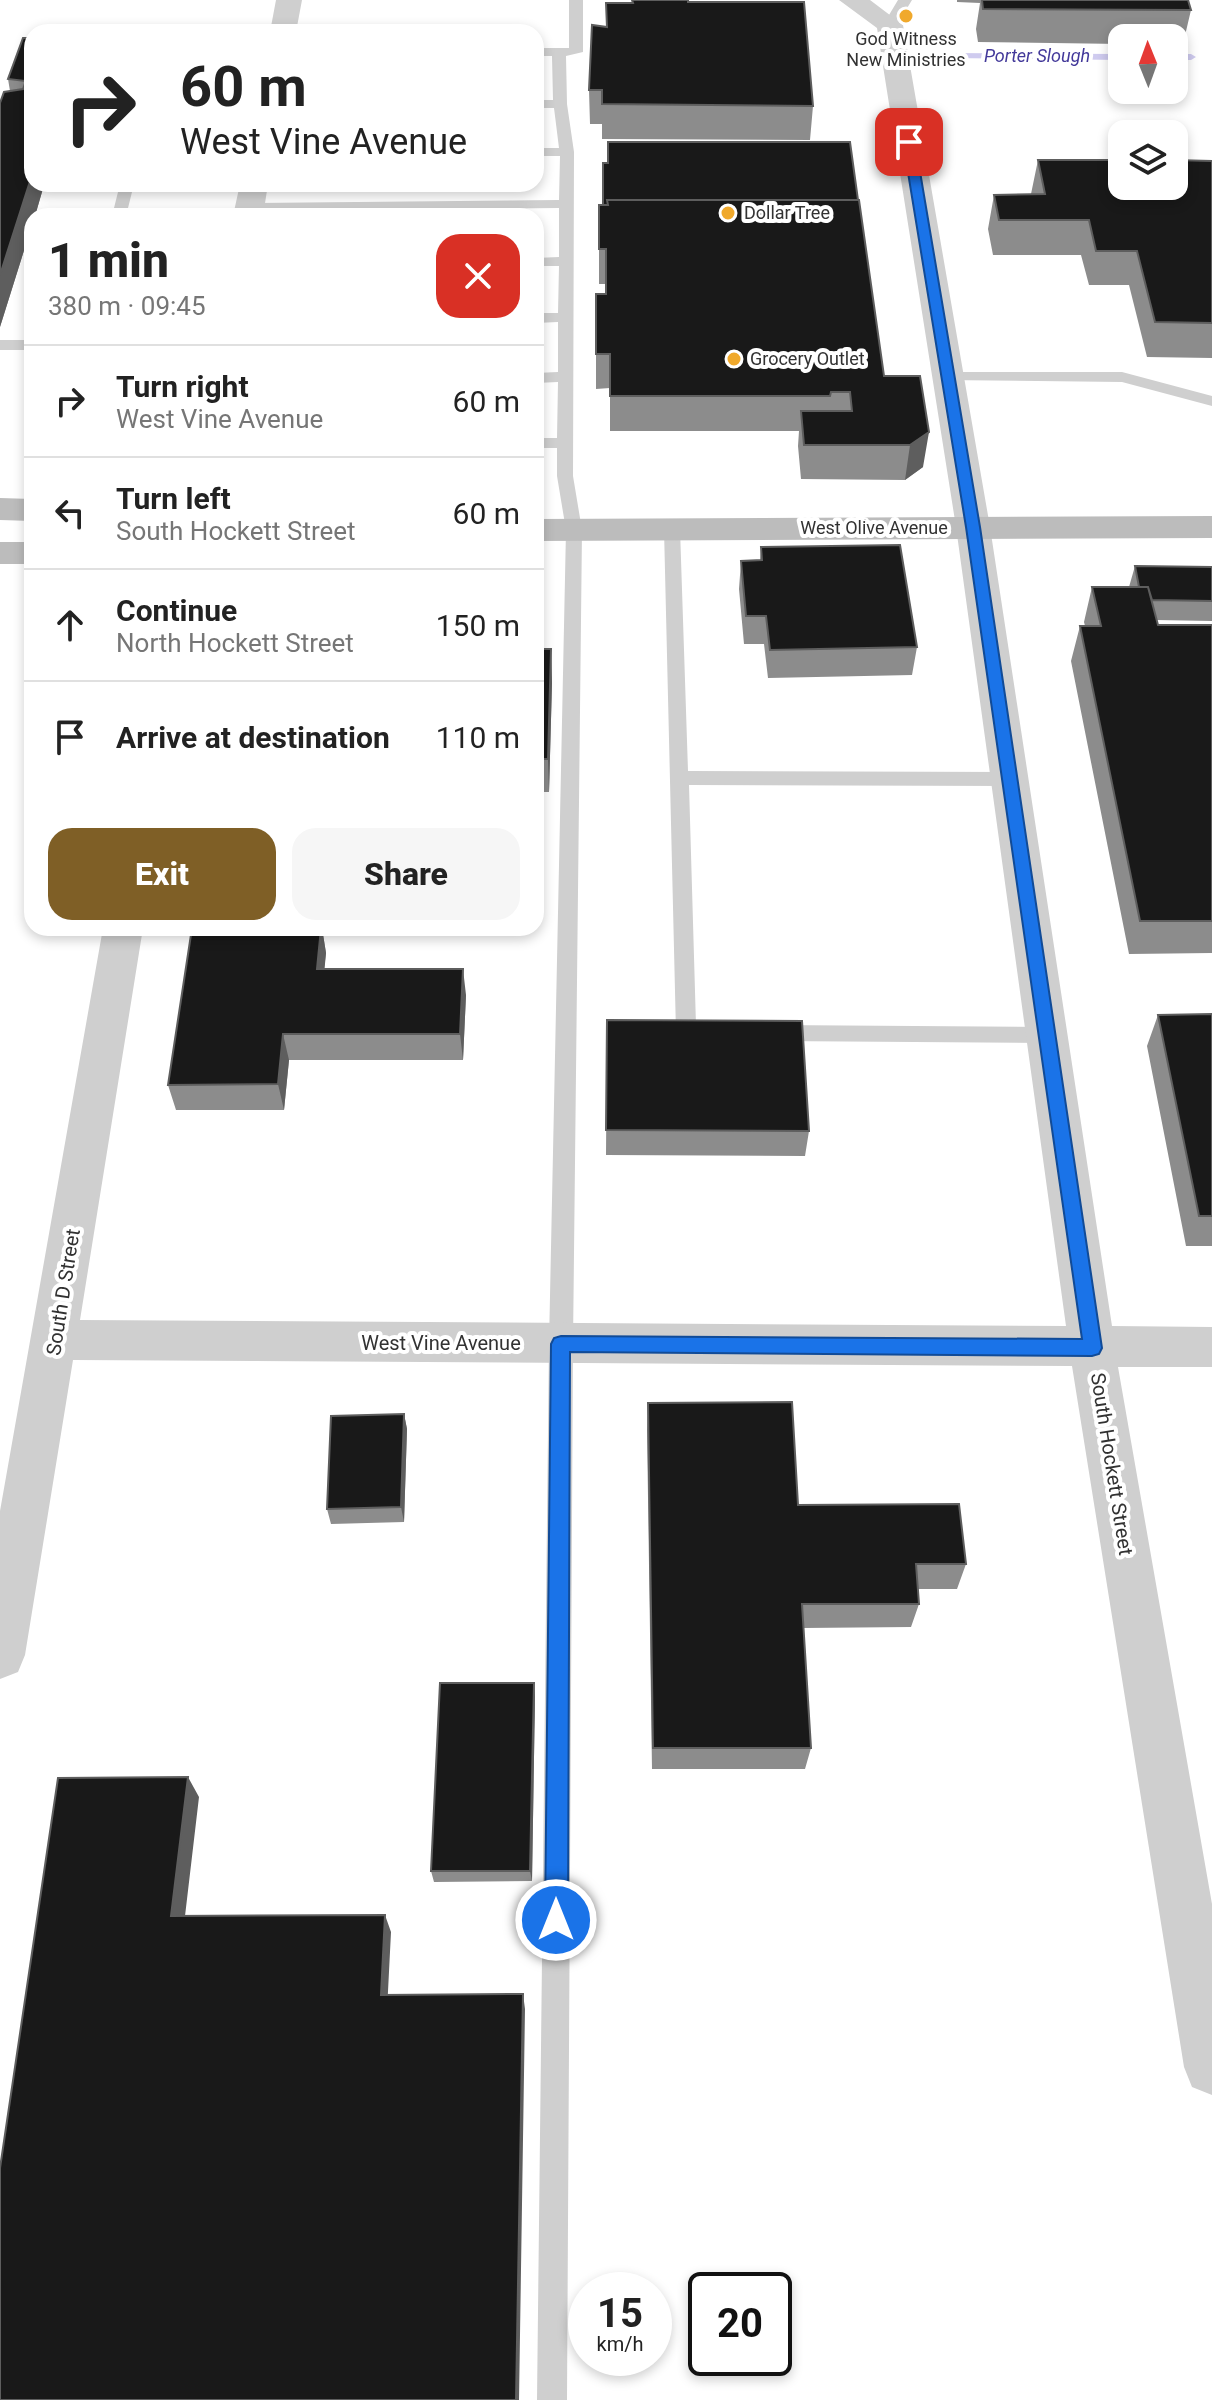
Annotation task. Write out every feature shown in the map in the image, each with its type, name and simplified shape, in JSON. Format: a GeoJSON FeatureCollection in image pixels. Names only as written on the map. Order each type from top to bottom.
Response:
{"type":"FeatureCollection","features":[{"type":"Feature","properties":{"kind":"main road"},"geometry":{"type":"LineString","coordinates":[[0,509],[24,510]]}},
{"type":"Feature","properties":{"kind":"main road","name":"West Olive Avenue"},"geometry":{"type":"LineString","coordinates":[[544,530],[1212,527]]}},
{"type":"Feature","properties":{"kind":"main road"},"geometry":{"type":"LineString","coordinates":[[0,553],[24,553]]}},
{"type":"Feature","properties":{"kind":"street"},"geometry":{"type":"LineString","coordinates":[[284,24],[289,0]]}},
{"type":"Feature","properties":{"kind":"street"},"geometry":{"type":"LineString","coordinates":[[852,0],[898,12]]}},
{"type":"Feature","properties":{"kind":"street","name":"South Hockett Street"},"geometry":{"type":"LineString","coordinates":[[898,12],[948,377],[973,527],[1092,1348],[1212,2067]]}},
{"type":"Feature","properties":{"kind":"street","name":"South D Street"},"geometry":{"type":"LineString","coordinates":[[0,1655],[122,936]]}},
{"type":"Feature","properties":{"kind":"street","name":"West Vine Avenue"},"geometry":{"type":"LineString","coordinates":[[55,1340],[1212,1347]]}},
{"type":"Feature","properties":{"kind":"lane"},"geometry":{"type":"LineString","coordinates":[[544,52],[576,52],[576,0]]}},
{"type":"Feature","properties":{"kind":"lane"},"geometry":{"type":"LineString","coordinates":[[552,2400],[561,1344],[574,530],[565,476],[567,152],[560,104],[559,52]]}},
{"type":"Feature","properties":{"kind":"lane"},"geometry":{"type":"LineString","coordinates":[[544,104],[560,104]]}},
{"type":"Feature","properties":{"kind":"lane"},"geometry":{"type":"LineString","coordinates":[[544,152],[567,152]]}},
{"type":"Feature","properties":{"kind":"lane"},"geometry":{"type":"LineString","coordinates":[[251,202],[565,204]]}},
{"type":"Feature","properties":{"kind":"lane"},"geometry":{"type":"LineString","coordinates":[[544,262],[566,261]]}},
{"type":"Feature","properties":{"kind":"lane"},"geometry":{"type":"LineString","coordinates":[[544,318],[565,317]]}},
{"type":"Feature","properties":{"kind":"lane"},"geometry":{"type":"LineString","coordinates":[[0,345],[24,345]]}},
{"type":"Feature","properties":{"kind":"lane"},"geometry":{"type":"LineString","coordinates":[[544,378],[565,377]]}},
{"type":"Feature","properties":{"kind":"lane"},"geometry":{"type":"LineString","coordinates":[[948,377],[1122,377],[1212,401]]}},
{"type":"Feature","properties":{"kind":"lane"},"geometry":{"type":"LineString","coordinates":[[544,443],[565,443]]}},
{"type":"Feature","properties":{"kind":"lane"},"geometry":{"type":"LineString","coordinates":[[672,529],[686,1033],[717,1033]]}},
{"type":"Feature","properties":{"kind":"lane"},"geometry":{"type":"LineString","coordinates":[[679,778],[1009,779]]}},
{"type":"Feature","properties":{"kind":"lane"},"geometry":{"type":"LineString","coordinates":[[762,1033],[1047,1035]]}},
{"type":"Feature","properties":{"kind":"building"},"geometry":{"type":"Polygon","coordinates":[[[632,0],[804,2],[813,106],[602,104],[602,90],[589,90],[592,25],[607,27],[606,3],[633,3],[632,0]]]}},
{"type":"Feature","properties":{"kind":"building"},"geometry":{"type":"Polygon","coordinates":[[[982,0],[1188,0],[1191,10],[983,9],[982,0]]]}},
{"type":"Feature","properties":{"kind":"building"},"geometry":{"type":"Polygon","coordinates":[[[23,38],[24,38],[24,81],[8,79],[23,38]]]}},
{"type":"Feature","properties":{"kind":"building"},"geometry":{"type":"Polygon","coordinates":[[[24,86],[24,192],[27,192],[0,275],[0,103],[4,92],[24,86]]]}},
{"type":"Feature","properties":{"kind":"building"},"geometry":{"type":"Polygon","coordinates":[[[608,142],[850,142],[858,200],[607,200],[608,205],[603,205],[603,163],[608,163],[608,142]]]}},
{"type":"Feature","properties":{"kind":"building"},"geometry":{"type":"Polygon","coordinates":[[[1038,160],[1108,160],[1108,200],[1188,200],[1188,160],[1212,161],[1212,323],[1155,322],[1137,251],[1096,251],[1089,220],[999,220],[994,195],[1045,194],[1038,160]]]}},
{"type":"Feature","properties":{"kind":"building","name":"Grocery Outlet"},"geometry":{"type":"Polygon","coordinates":[[[607,200],[859,200],[884,376],[920,376],[929,432],[910,445],[804,445],[801,411],[852,411],[850,392],[831,392],[830,396],[610,396],[610,354],[596,354],[596,294],[606,294],[606,249],[599,249],[599,205],[608,205],[607,200]]]}},
{"type":"Feature","properties":{"kind":"building"},"geometry":{"type":"Polygon","coordinates":[[[900,545],[917,647],[770,650],[766,616],[746,616],[741,561],[762,560],[761,547],[900,545]]]}},
{"type":"Feature","properties":{"kind":"building"},"geometry":{"type":"Polygon","coordinates":[[[1135,566],[1212,567],[1212,601],[1152,600],[1148,587],[1139,587],[1135,566]]]}},
{"type":"Feature","properties":{"kind":"building"},"geometry":{"type":"Polygon","coordinates":[[[1092,587],[1148,587],[1158,625],[1212,625],[1212,921],[1140,921],[1080,626],[1101,626],[1092,587]]]}},
{"type":"Feature","properties":{"kind":"building"},"geometry":{"type":"Polygon","coordinates":[[[544,649],[551,649],[548,759],[544,759],[544,649]]]}},
{"type":"Feature","properties":{"kind":"building"},"geometry":{"type":"Polygon","coordinates":[[[191,936],[320,936],[317,969],[463,969],[460,1034],[283,1034],[278,1084],[168,1085],[191,936]]]}},
{"type":"Feature","properties":{"kind":"building"},"geometry":{"type":"Polygon","coordinates":[[[1212,1014],[1212,1216],[1199,1216],[1158,1015],[1212,1014]]]}},
{"type":"Feature","properties":{"kind":"building"},"geometry":{"type":"Polygon","coordinates":[[[607,1020],[802,1021],[809,1131],[606,1130],[607,1020]]]}},
{"type":"Feature","properties":{"kind":"building"},"geometry":{"type":"Polygon","coordinates":[[[792,1402],[798,1505],[959,1504],[966,1564],[916,1564],[919,1604],[802,1604],[811,1748],[653,1748],[648,1403],[792,1402]]]}},
{"type":"Feature","properties":{"kind":"building"},"geometry":{"type":"Polygon","coordinates":[[[404,1414],[401,1507],[327,1509],[331,1416],[404,1414]]]}},
{"type":"Feature","properties":{"kind":"building"},"geometry":{"type":"Polygon","coordinates":[[[440,1683],[534,1683],[530,1871],[431,1871],[440,1683]]]}},
{"type":"Feature","properties":{"kind":"building"},"geometry":{"type":"Polygon","coordinates":[[[188,1777],[171,1916],[385,1915],[381,1995],[523,1994],[516,2400],[0,2400],[0,2168],[58,1778],[188,1777]]]}},
{"type":"Feature","properties":{"kind":"waterway","name":"Porter Slough"},"geometry":{"type":"LineString","coordinates":[[952,56],[1108,57]]}},
{"type":"Feature","properties":{"kind":"place","name":"God Witness New Ministries"},"geometry":{"type":"Point","coordinates":[906,16]}},
{"type":"Feature","properties":{"kind":"place","name":"Dollar Tree"},"geometry":{"type":"Point","coordinates":[728,213]}},
{"type":"Feature","properties":{"kind":"place","name":"Grocery Outlet"},"geometry":{"type":"Point","coordinates":[734,359]}},
{"type":"Feature","properties":{"kind":"route"},"geometry":{"type":"LineString","coordinates":[[556,1920],[561,1344],[1092,1348],[973,527],[909,142]]}}]}
